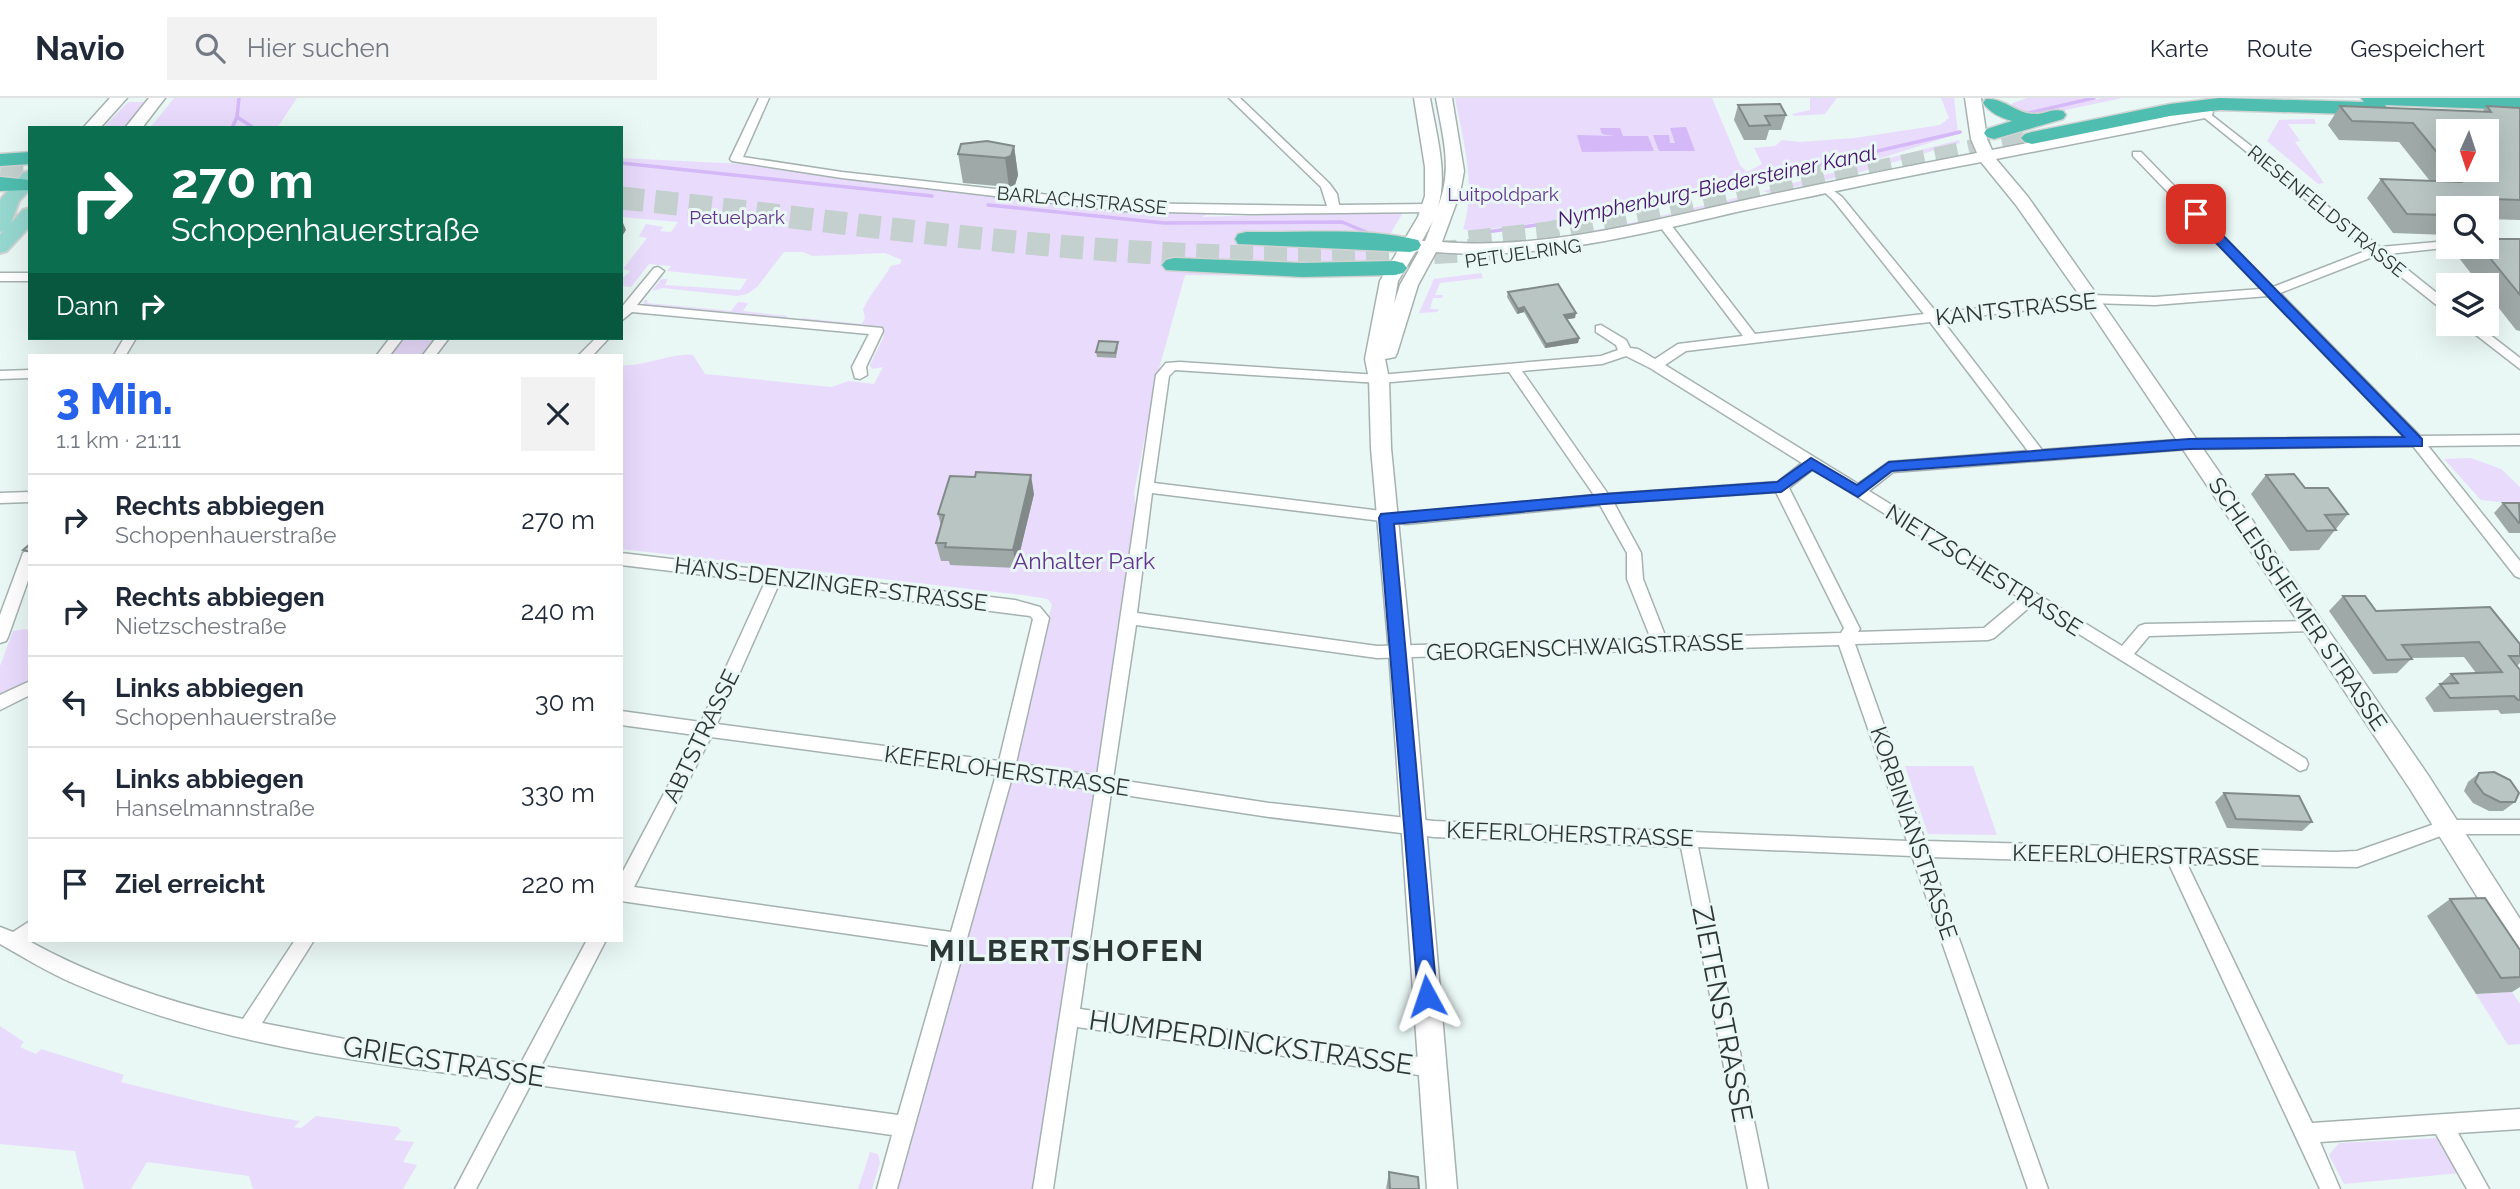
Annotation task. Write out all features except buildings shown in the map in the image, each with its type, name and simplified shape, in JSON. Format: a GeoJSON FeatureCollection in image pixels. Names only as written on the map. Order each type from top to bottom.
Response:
{"type":"FeatureCollection","features":[{"type":"Feature","properties":{"kind":"highway"},"geometry":{"type":"LineString","coordinates":[[2029,130],[2135,98]]}},
{"type":"Feature","properties":{"kind":"highway"},"geometry":{"type":"LineString","coordinates":[[2371,98],[2520,104]]}},
{"type":"Feature","properties":{"kind":"highway"},"geometry":{"type":"LineString","coordinates":[[1988,100],[2029,130]]}},
{"type":"Feature","properties":{"kind":"highway"},"geometry":{"type":"LineString","coordinates":[[2029,130],[2158,103],[2205,106],[2300,105]]}},
{"type":"Feature","properties":{"kind":"highway"},"geometry":{"type":"LineString","coordinates":[[1986,136],[2220,104],[2520,115]]}},
{"type":"Feature","properties":{"kind":"highway"},"geometry":{"type":"LineString","coordinates":[[0,160],[28,158]]}},
{"type":"Feature","properties":{"kind":"highway"},"geometry":{"type":"LineString","coordinates":[[0,184],[27,182]]}},
{"type":"Feature","properties":{"kind":"highway"},"geometry":{"type":"LineString","coordinates":[[1246,239],[1361,240],[1420,246]]}},
{"type":"Feature","properties":{"kind":"highway"},"geometry":{"type":"LineString","coordinates":[[1174,265],[1327,270],[1395,268]]}},
{"type":"Feature","properties":{"kind":"main road"},"geometry":{"type":"LineString","coordinates":[[92,126],[119,98]]}},
{"type":"Feature","properties":{"kind":"main road"},"geometry":{"type":"LineString","coordinates":[[130,98],[152,98]]}},
{"type":"Feature","properties":{"kind":"main road"},"geometry":{"type":"LineString","coordinates":[[135,126],[157,98]]}},
{"type":"Feature","properties":{"kind":"main road"},"geometry":{"type":"LineString","coordinates":[[1379,379],[1401,307],[1419,266],[1420,246],[1430,208],[1434,173],[1422,98]]}},
{"type":"Feature","properties":{"kind":"main road"},"geometry":{"type":"LineString","coordinates":[[1442,1189],[1400,652],[1378,415],[1379,379],[1375,359],[1386,290],[1395,268],[1420,246],[1447,210],[1454,173],[1444,98]]}},
{"type":"Feature","properties":{"kind":"main road","name":"SCHLEISSHEIMER STRASSE"},"geometry":{"type":"LineString","coordinates":[[1988,100],[1986,136],[1993,155],[2022,201],[2419,782],[2520,942]]}},
{"type":"Feature","properties":{"kind":"main road"},"geometry":{"type":"LineString","coordinates":[[1993,155],[2156,121],[2205,106]]}},
{"type":"Feature","properties":{"kind":"main road","name":"PETUELRING"},"geometry":{"type":"LineString","coordinates":[[1831,187],[1865,173],[1986,136]]}},
{"type":"Feature","properties":{"kind":"main road","name":"PETUELRING"},"geometry":{"type":"LineString","coordinates":[[1395,268],[1542,253],[1831,187],[1993,155]]}},
{"type":"Feature","properties":{"kind":"main road"},"geometry":{"type":"LineString","coordinates":[[1434,173],[1449,177],[1454,173]]}},
{"type":"Feature","properties":{"kind":"main road"},"geometry":{"type":"LineString","coordinates":[[0,226],[10,200],[27,182]]}},
{"type":"Feature","properties":{"kind":"main road"},"geometry":{"type":"LineString","coordinates":[[0,247],[28,216]]}},
{"type":"Feature","properties":{"kind":"main road","name":"PETUELRING"},"geometry":{"type":"LineString","coordinates":[[1420,246],[1511,248],[1657,226]]}},
{"type":"Feature","properties":{"kind":"street","name":"BARLACHSTRASSE"},"geometry":{"type":"LineString","coordinates":[[764,98],[736,159],[834,174],[1122,207],[1430,208]]}},
{"type":"Feature","properties":{"kind":"street"},"geometry":{"type":"LineString","coordinates":[[1234,98],[1325,186],[1331,194],[1334,209]]}},
{"type":"Feature","properties":{"kind":"street","name":"RIESENFELDSTRASSE"},"geometry":{"type":"LineString","coordinates":[[2205,106],[2436,298]]}},
{"type":"Feature","properties":{"kind":"street"},"geometry":{"type":"LineString","coordinates":[[2137,154],[2417,442],[2520,572]]}},
{"type":"Feature","properties":{"kind":"street"},"geometry":{"type":"LineString","coordinates":[[1831,187],[2038,455]]}},
{"type":"Feature","properties":{"kind":"street"},"geometry":{"type":"LineString","coordinates":[[1657,226],[1752,339]]}},
{"type":"Feature","properties":{"kind":"street","name":"KANTSTRASSE"},"geometry":{"type":"LineString","coordinates":[[1655,365],[1683,347],[2091,299],[2155,301],[2272,292],[2376,251],[2436,246]]}},
{"type":"Feature","properties":{"kind":"street"},"geometry":{"type":"LineString","coordinates":[[629,308],[658,271]]}},
{"type":"Feature","properties":{"kind":"street"},"geometry":{"type":"LineString","coordinates":[[0,277],[28,277]]}},
{"type":"Feature","properties":{"kind":"street"},"geometry":{"type":"LineString","coordinates":[[629,308],[877,331],[859,367],[860,375]]}},
{"type":"Feature","properties":{"kind":"street","name":"NIETZSCHESTRASSE"},"geometry":{"type":"LineString","coordinates":[[1601,329],[1621,343],[1625,352],[1633,352],[1655,365],[2300,764]]}},
{"type":"Feature","properties":{"kind":"street"},"geometry":{"type":"LineString","coordinates":[[2483,336],[2520,365]]}},
{"type":"Feature","properties":{"kind":"street"},"geometry":{"type":"LineString","coordinates":[[384,354],[395,340]]}},
{"type":"Feature","properties":{"kind":"street"},"geometry":{"type":"LineString","coordinates":[[430,354],[441,340]]}},
{"type":"Feature","properties":{"kind":"street"},"geometry":{"type":"LineString","coordinates":[[585,354],[601,340]]}},
{"type":"Feature","properties":{"kind":"street"},"geometry":{"type":"LineString","coordinates":[[1043,1189],[1163,375],[1171,366],[1379,379],[1602,360],[1625,352]]}},
{"type":"Feature","properties":{"kind":"street"},"geometry":{"type":"LineString","coordinates":[[1514,369],[1604,499],[1634,553],[1635,579],[1661,644]]}},
{"type":"Feature","properties":{"kind":"street"},"geometry":{"type":"LineString","coordinates":[[0,375],[28,374]]}},
{"type":"Feature","properties":{"kind":"street"},"geometry":{"type":"LineString","coordinates":[[1858,492],[1889,467],[2038,455],[2189,444],[2520,440]]}},
{"type":"Feature","properties":{"kind":"street"},"geometry":{"type":"LineString","coordinates":[[1145,487],[1406,519],[1604,499],[1781,487],[1811,463]]}},
{"type":"Feature","properties":{"kind":"street","name":"KORBINIANSTRASSE"},"geometry":{"type":"LineString","coordinates":[[1781,487],[1852,629],[1845,639],[2038,1189]]}},
{"type":"Feature","properties":{"kind":"street"},"geometry":{"type":"LineString","coordinates":[[0,498],[28,497]]}},
{"type":"Feature","properties":{"kind":"street"},"geometry":{"type":"LineString","coordinates":[[0,637],[28,559]]}},
{"type":"Feature","properties":{"kind":"street","name":"HANS-DENZINGER-STRASSE"},"geometry":{"type":"LineString","coordinates":[[623,559],[1015,606],[1040,614],[1041,624],[1006,769]]}},
{"type":"Feature","properties":{"kind":"street","name":"ABTSTRASSE"},"geometry":{"type":"LineString","coordinates":[[623,889],[706,730],[775,576]]}},
{"type":"Feature","properties":{"kind":"street","name":"GEORGENSCHWAIGSTRASSE"},"geometry":{"type":"LineString","coordinates":[[1129,618],[1400,652],[1988,635],[2030,598]]}},
{"type":"Feature","properties":{"kind":"street"},"geometry":{"type":"LineString","coordinates":[[2123,656],[2145,630],[2311,625]]}},
{"type":"Feature","properties":{"kind":"street"},"geometry":{"type":"LineString","coordinates":[[0,703],[28,688]]}},
{"type":"Feature","properties":{"kind":"street","name":"KEFERLOHERSTRASSE"},"geometry":{"type":"LineString","coordinates":[[623,718],[1006,769],[1314,816],[1414,826],[1920,848],[2335,860],[2357,859],[2446,827],[2520,827]]}},
{"type":"Feature","properties":{"kind":"street"},"geometry":{"type":"LineString","coordinates":[[887,1189],[1006,769]]}},
{"type":"Feature","properties":{"kind":"street","name":"ZIETENSTRASSE"},"geometry":{"type":"LineString","coordinates":[[1688,839],[1758,1189]]}},
{"type":"Feature","properties":{"kind":"street"},"geometry":{"type":"LineString","coordinates":[[2173,854],[2330,1189]]}},
{"type":"Feature","properties":{"kind":"street"},"geometry":{"type":"LineString","coordinates":[[623,893],[957,941]]}},
{"type":"Feature","properties":{"kind":"street","name":"GRIEGSTRASSE"},"geometry":{"type":"LineString","coordinates":[[15,936],[91,982],[177,1012],[248,1028],[527,1075],[904,1126]]}},
{"type":"Feature","properties":{"kind":"street"},"geometry":{"type":"LineString","coordinates":[[248,1028],[304,942]]}},
{"type":"Feature","properties":{"kind":"street"},"geometry":{"type":"LineString","coordinates":[[465,1189],[596,942]]}},
{"type":"Feature","properties":{"kind":"street","name":"HUMPERDINCKSTRASSE"},"geometry":{"type":"LineString","coordinates":[[1069,1017],[1433,1068]]}},
{"type":"Feature","properties":{"kind":"street"},"geometry":{"type":"LineString","coordinates":[[2306,1133],[2520,1119]]}},
{"type":"Feature","properties":{"kind":"street"},"geometry":{"type":"LineString","coordinates":[[2442,1125],[2479,1189]]}},
{"type":"Feature","properties":{"kind":"green space"},"geometry":{"type":"Polygon","coordinates":[[[174,98],[297,98],[278,126],[152,126],[174,98]]]}},
{"type":"Feature","properties":{"kind":"green space","name":"Luitpoldpark"},"geometry":{"type":"Polygon","coordinates":[[[1455,98],[1712,98],[1740,165],[1747,172],[1762,164],[1754,148],[1775,146],[1782,140],[1800,142],[1855,138],[1940,125],[1949,118],[1941,98],[1954,98],[1958,134],[1865,163],[1829,167],[1755,184],[1745,180],[1575,218],[1471,231],[1463,229],[1469,180],[1455,98]]]}},
{"type":"Feature","properties":{"kind":"green space"},"geometry":{"type":"Polygon","coordinates":[[[1810,98],[1836,99],[1825,114],[1792,114],[1810,110],[1810,98]]]}},
{"type":"Feature","properties":{"kind":"green space"},"geometry":{"type":"Polygon","coordinates":[[[2027,98],[2089,98],[2023,113],[2027,115],[2102,98],[2122,98],[2033,117],[2007,111],[2013,103],[2027,98]]]}},
{"type":"Feature","properties":{"kind":"green space"},"geometry":{"type":"Polygon","coordinates":[[[128,102],[147,102],[129,126],[105,126],[128,102]]]}},
{"type":"Feature","properties":{"kind":"green space"},"geometry":{"type":"Polygon","coordinates":[[[2314,119],[2316,124],[2288,124],[2300,141],[2295,142],[2324,183],[2318,184],[2267,141],[2279,120],[2314,119]]]}},
{"type":"Feature","properties":{"kind":"green space"},"geometry":{"type":"Polygon","coordinates":[[[1959,140],[1960,143],[1860,172],[1769,193],[1763,191],[1959,140]]]}},
{"type":"Feature","properties":{"kind":"green space"},"geometry":{"type":"Polygon","coordinates":[[[623,158],[744,164],[1014,199],[1131,210],[1211,212],[1202,217],[1404,211],[1364,277],[1185,275],[1156,380],[1134,493],[1137,519],[1126,616],[1118,622],[1089,817],[1067,997],[1062,997],[1061,1006],[1064,1006],[1034,1189],[895,1189],[915,1126],[989,830],[1052,605],[1048,599],[1023,595],[623,549],[623,365],[693,355],[705,374],[831,387],[849,381],[874,384],[883,367],[872,369],[870,365],[884,336],[882,333],[799,322],[801,318],[862,324],[865,318],[863,309],[869,298],[891,266],[900,264],[902,260],[885,253],[813,256],[803,252],[784,252],[757,287],[747,294],[737,296],[663,288],[652,291],[661,279],[668,279],[665,285],[740,290],[747,279],[667,271],[671,266],[649,264],[631,287],[623,286],[623,277],[631,271],[623,269],[647,238],[639,236],[646,224],[663,227],[660,231],[671,232],[678,222],[623,217],[623,158]]]}},
{"type":"Feature","properties":{"kind":"green space"},"geometry":{"type":"Polygon","coordinates":[[[1748,195],[1746,199],[1556,241],[1456,246],[1460,242],[1533,240],[1569,235],[1748,195]]]}},
{"type":"Feature","properties":{"kind":"green space"},"geometry":{"type":"Polygon","coordinates":[[[1481,273],[1483,278],[1440,283],[1435,295],[1443,295],[1442,298],[1433,298],[1430,309],[1439,309],[1437,312],[1419,313],[1434,279],[1481,273]]]}},
{"type":"Feature","properties":{"kind":"green space"},"geometry":{"type":"Polygon","coordinates":[[[645,300],[648,300],[647,303],[731,311],[738,302],[748,303],[743,311],[787,316],[785,320],[643,306],[645,300]]]}},
{"type":"Feature","properties":{"kind":"green space"},"geometry":{"type":"Polygon","coordinates":[[[400,340],[436,340],[426,354],[388,354],[400,340]]]}},
{"type":"Feature","properties":{"kind":"green space"},"geometry":{"type":"Polygon","coordinates":[[[2471,458],[2501,469],[2520,487],[2520,504],[2481,500],[2444,459],[2471,458]]]}},
{"type":"Feature","properties":{"kind":"green space"},"geometry":{"type":"Polygon","coordinates":[[[28,630],[28,680],[0,696],[0,666],[13,631],[28,630]]]}},
{"type":"Feature","properties":{"kind":"green space"},"geometry":{"type":"Polygon","coordinates":[[[1905,766],[1973,766],[1997,835],[1928,834],[1905,766]]]}},
{"type":"Feature","properties":{"kind":"green space"},"geometry":{"type":"Polygon","coordinates":[[[2512,992],[2520,1004],[2520,1044],[2508,1045],[2476,994],[2512,992]]]}},
{"type":"Feature","properties":{"kind":"green space"},"geometry":{"type":"Polygon","coordinates":[[[0,1026],[24,1042],[20,1047],[36,1054],[41,1049],[124,1075],[121,1082],[187,1099],[300,1121],[294,1127],[301,1128],[316,1116],[398,1127],[401,1131],[394,1140],[414,1142],[403,1162],[417,1165],[403,1189],[253,1189],[249,1176],[147,1162],[131,1189],[84,1189],[75,1151],[0,1144],[0,1026]]]}},
{"type":"Feature","properties":{"kind":"green space"},"geometry":{"type":"Polygon","coordinates":[[[2440,1138],[2460,1173],[2344,1184],[2329,1155],[2339,1143],[2440,1138]]]}},
{"type":"Feature","properties":{"kind":"green space"},"geometry":{"type":"Polygon","coordinates":[[[870,1152],[878,1154],[880,1163],[872,1189],[858,1189],[870,1152]]]}},
{"type":"Feature","properties":{"kind":"shaded area"},"geometry":{"type":"Polygon","coordinates":[[[1686,127],[1695,151],[1659,151],[1653,135],[1669,135],[1670,143],[1675,143],[1670,128],[1686,127]]]}},
{"type":"Feature","properties":{"kind":"shaded area"},"geometry":{"type":"Polygon","coordinates":[[[1600,128],[1620,128],[1623,136],[1648,136],[1654,151],[1582,152],[1577,135],[1614,136],[1602,134],[1600,128]]]}},
{"type":"Feature","properties":{"kind":"waterway","name":"Nymphenburg-Biedersteiner Kanal"},"geometry":{"type":"LineString","coordinates":[[237,117],[239,98]]}},
{"type":"Feature","properties":{"kind":"waterway","name":"Nymphenburg-Biedersteiner Kanal"},"geometry":{"type":"LineString","coordinates":[[2024,114],[2094,98]]}},
{"type":"Feature","properties":{"kind":"waterway","name":"Nymphenburg-Biedersteiner Kanal"},"geometry":{"type":"LineString","coordinates":[[233,126],[237,117]]}},
{"type":"Feature","properties":{"kind":"waterway","name":"Nymphenburg-Biedersteiner Kanal"},"geometry":{"type":"LineString","coordinates":[[237,117],[251,126]]}},
{"type":"Feature","properties":{"kind":"waterway","name":"Nymphenburg-Biedersteiner Kanal"},"geometry":{"type":"LineString","coordinates":[[1472,234],[1587,218],[1960,132]]}},
{"type":"Feature","properties":{"kind":"waterway","name":"Nymphenburg-Biedersteiner Kanal"},"geometry":{"type":"LineString","coordinates":[[623,163],[932,196]]}},
{"type":"Feature","properties":{"kind":"waterway","name":"Nymphenburg-Biedersteiner Kanal"},"geometry":{"type":"LineString","coordinates":[[988,205],[1164,223],[1342,222],[1366,232]]}},
{"type":"Feature","properties":{"kind":"tunnel"},"geometry":{"type":"LineString","coordinates":[[1803,188],[2032,138]]}},
{"type":"Feature","properties":{"kind":"tunnel"},"geometry":{"type":"LineString","coordinates":[[1469,242],[1549,233],[1822,175]]}},
{"type":"Feature","properties":{"kind":"tunnel"},"geometry":{"type":"LineString","coordinates":[[0,176],[28,177]]}},
{"type":"Feature","properties":{"kind":"tunnel"},"geometry":{"type":"LineString","coordinates":[[623,198],[947,235],[1192,255],[1301,257],[1490,249]]}},
{"type":"Feature","properties":{"kind":"district","name":"MILBERTSHOFEN"},"geometry":{"type":"Point","coordinates":[1067,951]}},
{"type":"Feature","properties":{"kind":"route"},"geometry":{"type":"LineString","coordinates":[[1427,996],[1387,518],[1406,519],[1604,499],[1781,487],[1811,463],[1858,492],[1889,467],[2189,444],[2417,442],[2196,214]]}},
{"type":"Feature","properties":{"kind":"park label","name":"Petuelpark"},"geometry":{"type":"Point","coordinates":[737,217]}},
{"type":"Feature","properties":{"kind":"park label","name":"Anhalter Park"},"geometry":{"type":"Point","coordinates":[1084,561]}}]}
